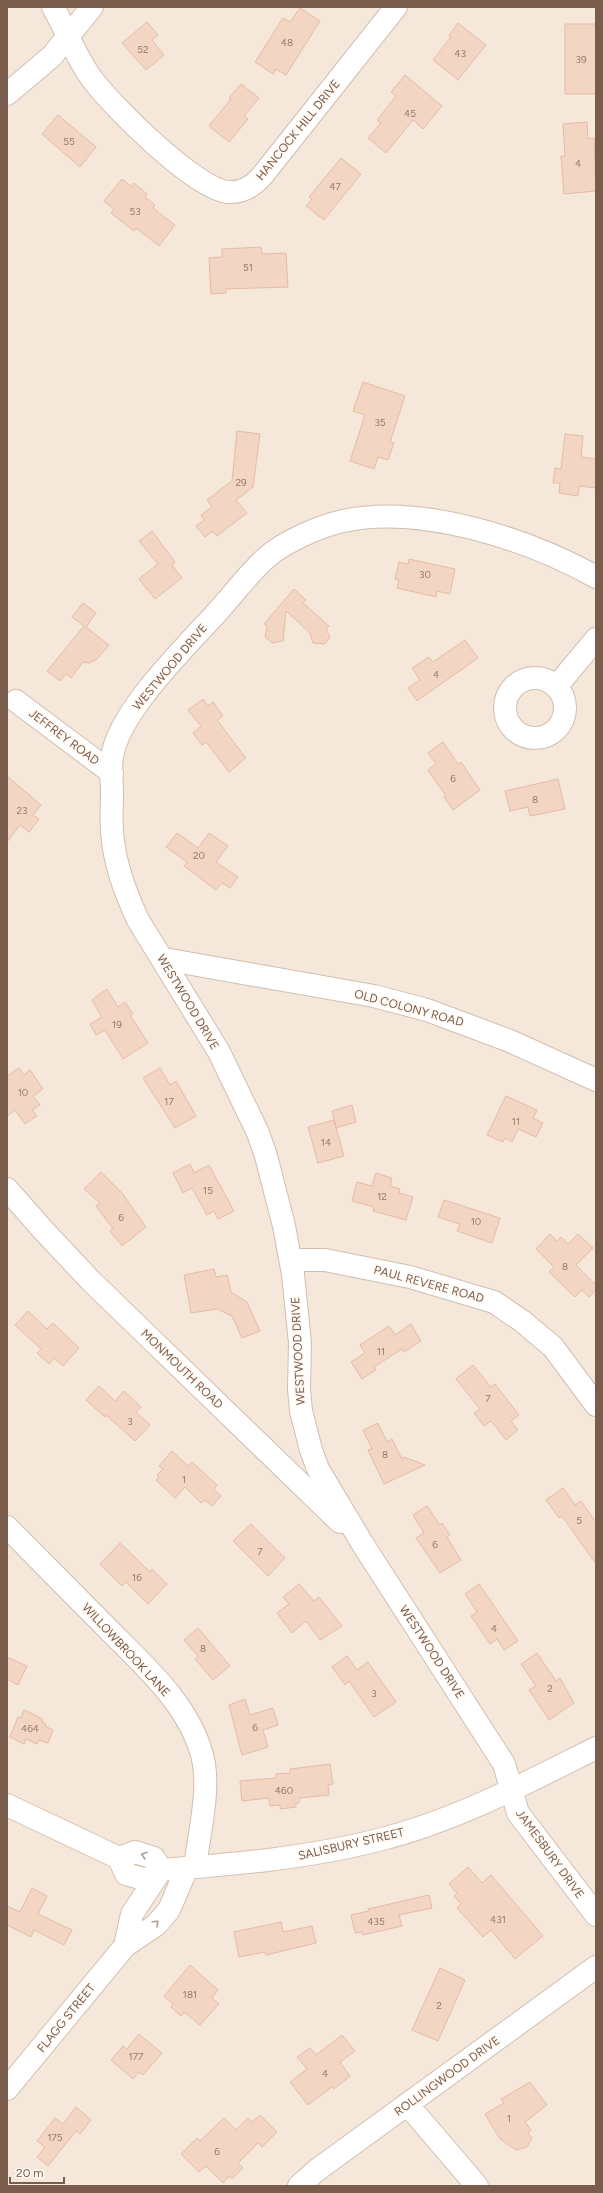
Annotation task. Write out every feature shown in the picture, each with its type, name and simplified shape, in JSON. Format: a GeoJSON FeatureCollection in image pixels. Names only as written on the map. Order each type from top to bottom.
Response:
{"type":"FeatureCollection","features":[{"type":"Feature","properties":{"kind":"street","name":"HANCOCK HILL DRIVE"},"geometry":{"type":"LineString","coordinates":[[53,7],[91,77],[104,94],[135,125],[178,163],[218,189],[234,192],[249,188],[262,176],[396,7]]}},
{"type":"Feature","properties":{"kind":"street"},"geometry":{"type":"LineString","coordinates":[[7,94],[52,56],[92,7]]}},
{"type":"Feature","properties":{"kind":"street","name":"WESTWOOD DRIVE"},"geometry":{"type":"LineString","coordinates":[[511,1789],[504,1764],[362,1543],[328,1488],[314,1457],[305,1431],[300,1389],[300,1343],[291,1260],[276,1192],[258,1133],[219,1052],[164,960],[138,920],[120,876],[112,833],[112,757],[122,727],[157,680],[267,556],[320,527],[342,521],[381,516],[407,517],[432,521],[483,532],[523,544],[565,560],[596,577]]}},
{"type":"Feature","properties":{"kind":"street"},"geometry":{"type":"LineString","coordinates":[[556,687],[596,639]]}},
{"type":"Feature","properties":{"kind":"street","name":"JEFFREY ROAD"},"geometry":{"type":"LineString","coordinates":[[16,700],[112,773]]}},
{"type":"Feature","properties":{"kind":"street","name":"OLD COLONY ROAD"},"geometry":{"type":"LineString","coordinates":[[164,960],[374,996],[427,1010],[510,1041],[596,1080]]}},
{"type":"Feature","properties":{"kind":"street","name":"MONMOUTH ROAD"},"geometry":{"type":"LineString","coordinates":[[7,1189],[44,1232],[91,1281],[362,1543]]}},
{"type":"Feature","properties":{"kind":"street","name":"PAUL REVERE ROAD"},"geometry":{"type":"LineString","coordinates":[[291,1260],[325,1260],[410,1277],[494,1302],[522,1321],[553,1347],[596,1405]]}},
{"type":"Feature","properties":{"kind":"street","name":"WILLOWBROOK LANE"},"geometry":{"type":"LineString","coordinates":[[7,1527],[155,1678],[188,1722],[199,1745],[204,1769],[204,1794],[191,1867]]}},
{"type":"Feature","properties":{"kind":"street","name":"SALISBURY STREET"},"geometry":{"type":"LineString","coordinates":[[7,1805],[119,1858],[126,1874],[147,1880],[161,1870],[303,1855],[383,1839],[427,1825],[511,1789],[596,1748]]}},
{"type":"Feature","properties":{"kind":"street","name":"JAMESBURY DRIVE"},"geometry":{"type":"LineString","coordinates":[[511,1789],[518,1813],[596,1915]]}},
{"type":"Feature","properties":{"kind":"street","name":"FLAGG STREET"},"geometry":{"type":"LineString","coordinates":[[7,2089],[125,1946],[156,1925],[169,1910],[191,1867]]}},
{"type":"Feature","properties":{"kind":"street","name":"FLAGG STREET"},"geometry":{"type":"LineString","coordinates":[[125,1946],[132,1914],[161,1870]]}},
{"type":"Feature","properties":{"kind":"street","name":"ROLLINGWOOD DRIVE"},"geometry":{"type":"LineString","coordinates":[[299,2186],[317,2170],[596,1967]]}},
{"type":"Feature","properties":{"kind":"street"},"geometry":{"type":"LineString","coordinates":[[407,2104],[477,2186]]}},
{"type":"Feature","properties":{"kind":"shaded area"},"geometry":{"type":"Polygon","coordinates":[[[7,7],[596,7],[596,2186],[7,2186],[7,7]]]}},
{"type":"Feature","properties":{"kind":"building"},"geometry":{"type":"Polygon","coordinates":[[[300,8],[320,21],[286,75],[276,69],[273,74],[255,62],[283,18],[290,22],[300,8]]]}},
{"type":"Feature","properties":{"kind":"building"},"geometry":{"type":"Polygon","coordinates":[[[147,22],[158,35],[152,40],[164,55],[146,70],[122,43],[147,22]]]}},
{"type":"Feature","properties":{"kind":"building"},"geometry":{"type":"Polygon","coordinates":[[[458,23],[486,45],[458,80],[433,60],[451,37],[449,36],[458,23]]]}},
{"type":"Feature","properties":{"kind":"building"},"geometry":{"type":"Polygon","coordinates":[[[565,24],[596,24],[596,94],[565,94],[565,24]]]}},
{"type":"Feature","properties":{"kind":"building"},"geometry":{"type":"Polygon","coordinates":[[[405,75],[442,106],[423,129],[413,120],[386,153],[368,138],[381,123],[377,120],[396,96],[391,92],[405,75]]]}},
{"type":"Feature","properties":{"kind":"building"},"geometry":{"type":"Polygon","coordinates":[[[241,84],[259,98],[244,116],[248,119],[229,142],[209,126],[241,84]]]}},
{"type":"Feature","properties":{"kind":"building"},"geometry":{"type":"Polygon","coordinates":[[[58,115],[96,147],[80,167],[42,134],[58,115]]]}},
{"type":"Feature","properties":{"kind":"building"},"geometry":{"type":"Polygon","coordinates":[[[587,122],[588,139],[594,138],[596,191],[564,194],[561,156],[565,156],[563,124],[587,122]]]}},
{"type":"Feature","properties":{"kind":"building"},"geometry":{"type":"Polygon","coordinates":[[[341,158],[361,174],[324,220],[306,206],[312,199],[309,197],[341,158]]]}},
{"type":"Feature","properties":{"kind":"building"},"geometry":{"type":"Polygon","coordinates":[[[122,179],[132,187],[134,183],[147,194],[145,197],[155,205],[153,208],[175,225],[159,246],[136,228],[134,231],[111,213],[114,209],[104,201],[122,179]]]}},
{"type":"Feature","properties":{"kind":"building"},"geometry":{"type":"Polygon","coordinates":[[[261,247],[262,254],[286,253],[288,287],[226,289],[226,293],[211,294],[209,258],[222,257],[222,249],[261,247]]]}},
{"type":"Feature","properties":{"kind":"building"},"geometry":{"type":"Polygon","coordinates":[[[363,382],[405,396],[390,442],[394,443],[388,460],[378,457],[374,469],[350,461],[365,415],[353,411],[363,382]]]}},
{"type":"Feature","properties":{"kind":"building"},"geometry":{"type":"Polygon","coordinates":[[[237,431],[260,434],[253,487],[236,500],[247,513],[217,536],[213,531],[205,537],[196,526],[204,520],[201,515],[212,507],[207,500],[232,481],[237,431]]]}},
{"type":"Feature","properties":{"kind":"building"},"geometry":{"type":"Polygon","coordinates":[[[565,434],[583,436],[581,457],[596,459],[596,488],[579,486],[578,496],[559,493],[560,483],[553,483],[555,468],[561,469],[565,434]]]}},
{"type":"Feature","properties":{"kind":"building"},"geometry":{"type":"Polygon","coordinates":[[[152,531],[175,562],[172,565],[182,578],[155,599],[139,579],[158,564],[139,541],[152,531]]]}},
{"type":"Feature","properties":{"kind":"building"},"geometry":{"type":"Polygon","coordinates":[[[409,559],[455,569],[450,594],[437,591],[436,597],[397,588],[399,580],[395,579],[399,562],[408,564],[409,559]]]}},
{"type":"Feature","properties":{"kind":"building"},"geometry":{"type":"Polygon","coordinates":[[[294,589],[306,600],[303,603],[329,626],[326,629],[330,637],[325,644],[313,643],[310,633],[286,611],[283,641],[272,643],[265,637],[267,626],[264,624],[294,589]]]}},
{"type":"Feature","properties":{"kind":"building"},"geometry":{"type":"Polygon","coordinates":[[[83,603],[96,613],[86,627],[109,645],[97,659],[89,663],[83,662],[71,678],[66,674],[60,681],[47,671],[84,626],[72,617],[83,603]]]}},
{"type":"Feature","properties":{"kind":"building"},"geometry":{"type":"Polygon","coordinates":[[[465,640],[478,658],[417,701],[408,688],[420,680],[412,668],[429,657],[433,662],[465,640]]]}},
{"type":"Feature","properties":{"kind":"building"},"geometry":{"type":"Polygon","coordinates":[[[203,699],[208,706],[213,702],[223,716],[217,720],[246,758],[229,772],[206,742],[202,745],[193,733],[201,726],[188,710],[203,699]]]}},
{"type":"Feature","properties":{"kind":"building"},"geometry":{"type":"Polygon","coordinates":[[[443,742],[458,764],[461,762],[480,790],[453,810],[444,797],[446,796],[428,770],[436,764],[428,753],[443,742]]]}},
{"type":"Feature","properties":{"kind":"building"},"geometry":{"type":"Polygon","coordinates":[[[7,776],[41,805],[33,815],[39,819],[29,832],[20,825],[7,842],[7,776]]]}},
{"type":"Feature","properties":{"kind":"building"},"geometry":{"type":"Polygon","coordinates":[[[558,779],[565,809],[530,816],[528,807],[510,811],[505,791],[558,779]]]}},
{"type":"Feature","properties":{"kind":"building"},"geometry":{"type":"Polygon","coordinates":[[[177,833],[198,848],[209,833],[228,846],[216,862],[238,877],[230,888],[222,883],[216,890],[184,866],[187,862],[166,847],[177,833]]]}},
{"type":"Feature","properties":{"kind":"building"},"geometry":{"type":"Polygon","coordinates":[[[107,989],[118,1007],[125,1002],[133,1014],[130,1015],[148,1043],[123,1059],[105,1030],[96,1035],[90,1024],[102,1017],[92,1000],[107,989]]]}},
{"type":"Feature","properties":{"kind":"building"},"geometry":{"type":"Polygon","coordinates":[[[19,1068],[24,1075],[30,1070],[43,1089],[33,1096],[40,1105],[32,1110],[37,1116],[25,1124],[15,1110],[7,1116],[7,1076],[19,1068]]]}},
{"type":"Feature","properties":{"kind":"building"},"geometry":{"type":"Polygon","coordinates":[[[160,1068],[170,1085],[176,1081],[196,1116],[175,1128],[143,1078],[160,1068]]]}},
{"type":"Feature","properties":{"kind":"building"},"geometry":{"type":"Polygon","coordinates":[[[506,1096],[537,1110],[533,1118],[543,1123],[536,1137],[518,1129],[512,1142],[505,1138],[503,1142],[487,1135],[506,1096]]]}},
{"type":"Feature","properties":{"kind":"building"},"geometry":{"type":"Polygon","coordinates":[[[352,1105],[356,1122],[336,1128],[332,1111],[352,1105]]]}},
{"type":"Feature","properties":{"kind":"building"},"geometry":{"type":"Polygon","coordinates":[[[334,1120],[344,1156],[318,1163],[308,1127],[334,1120]]]}},
{"type":"Feature","properties":{"kind":"building"},"geometry":{"type":"Polygon","coordinates":[[[190,1164],[194,1173],[209,1165],[234,1211],[218,1219],[214,1211],[207,1215],[192,1188],[183,1193],[173,1173],[190,1164]]]}},
{"type":"Feature","properties":{"kind":"building"},"geometry":{"type":"Polygon","coordinates":[[[101,1172],[122,1193],[146,1227],[122,1246],[110,1231],[113,1229],[96,1206],[100,1203],[84,1189],[101,1172]]]}},
{"type":"Feature","properties":{"kind":"building"},"geometry":{"type":"Polygon","coordinates":[[[376,1173],[392,1178],[390,1186],[400,1189],[399,1193],[413,1197],[406,1220],[373,1211],[374,1207],[352,1201],[357,1182],[372,1186],[376,1173]]]}},
{"type":"Feature","properties":{"kind":"building"},"geometry":{"type":"Polygon","coordinates":[[[444,1200],[500,1218],[492,1243],[457,1231],[460,1224],[438,1217],[444,1200]]]}},
{"type":"Feature","properties":{"kind":"building"},"geometry":{"type":"Polygon","coordinates":[[[550,1234],[557,1241],[561,1237],[568,1244],[578,1234],[593,1248],[576,1265],[596,1285],[596,1290],[589,1297],[582,1290],[575,1297],[549,1272],[554,1267],[536,1249],[550,1234]]]}},
{"type":"Feature","properties":{"kind":"building"},"geometry":{"type":"Polygon","coordinates":[[[214,1269],[216,1277],[227,1275],[231,1292],[247,1302],[260,1331],[242,1338],[232,1316],[217,1309],[191,1313],[184,1275],[214,1269]]]}},
{"type":"Feature","properties":{"kind":"building"},"geometry":{"type":"Polygon","coordinates":[[[28,1311],[47,1329],[53,1323],[79,1348],[63,1366],[54,1358],[49,1364],[37,1353],[41,1349],[15,1325],[28,1311]]]}},
{"type":"Feature","properties":{"kind":"building"},"geometry":{"type":"Polygon","coordinates":[[[411,1324],[421,1341],[404,1352],[402,1349],[374,1367],[376,1370],[362,1379],[351,1362],[365,1353],[360,1345],[389,1326],[395,1335],[411,1324]]]}},
{"type":"Feature","properties":{"kind":"building"},"geometry":{"type":"Polygon","coordinates":[[[473,1365],[491,1387],[495,1384],[519,1415],[511,1421],[518,1430],[506,1440],[491,1421],[484,1426],[474,1413],[480,1409],[456,1379],[473,1365]]]}},
{"type":"Feature","properties":{"kind":"building"},"geometry":{"type":"Polygon","coordinates":[[[99,1386],[115,1401],[124,1391],[141,1407],[136,1412],[150,1425],[135,1441],[106,1415],[105,1417],[86,1400],[99,1386]]]}},
{"type":"Feature","properties":{"kind":"building"},"geometry":{"type":"Polygon","coordinates":[[[378,1423],[387,1442],[392,1439],[402,1459],[404,1457],[425,1465],[384,1484],[368,1450],[372,1449],[363,1430],[378,1423]]]}},
{"type":"Feature","properties":{"kind":"building"},"geometry":{"type":"Polygon","coordinates":[[[172,1451],[188,1466],[192,1462],[217,1485],[214,1489],[221,1496],[212,1506],[205,1500],[201,1503],[185,1487],[175,1498],[156,1480],[159,1477],[157,1475],[163,1469],[159,1466],[172,1451]]]}},
{"type":"Feature","properties":{"kind":"building"},"geometry":{"type":"Polygon","coordinates":[[[563,1488],[575,1505],[581,1501],[596,1522],[596,1564],[562,1516],[559,1518],[546,1500],[563,1488]]]}},
{"type":"Feature","properties":{"kind":"building"},"geometry":{"type":"Polygon","coordinates":[[[427,1506],[440,1525],[442,1523],[450,1535],[447,1537],[461,1560],[440,1573],[416,1538],[424,1533],[413,1515],[427,1506]]]}},
{"type":"Feature","properties":{"kind":"building"},"geometry":{"type":"Polygon","coordinates":[[[251,1524],[285,1558],[268,1576],[233,1541],[251,1524]]]}},
{"type":"Feature","properties":{"kind":"building"},"geometry":{"type":"Polygon","coordinates":[[[120,1543],[150,1572],[152,1569],[167,1584],[148,1604],[126,1582],[122,1586],[100,1564],[120,1543]]]}},
{"type":"Feature","properties":{"kind":"building"},"geometry":{"type":"Polygon","coordinates":[[[299,1584],[314,1601],[319,1597],[342,1626],[320,1640],[306,1621],[292,1633],[277,1613],[289,1604],[283,1597],[299,1584]]]}},
{"type":"Feature","properties":{"kind":"building"},"geometry":{"type":"Polygon","coordinates":[[[479,1584],[518,1641],[504,1650],[497,1639],[490,1644],[471,1616],[477,1612],[465,1594],[479,1584]]]}},
{"type":"Feature","properties":{"kind":"building"},"geometry":{"type":"Polygon","coordinates":[[[198,1628],[230,1666],[213,1680],[195,1659],[198,1656],[184,1640],[198,1628]]]}},
{"type":"Feature","properties":{"kind":"building"},"geometry":{"type":"Polygon","coordinates":[[[537,1653],[556,1681],[560,1678],[574,1703],[549,1720],[529,1690],[536,1686],[521,1664],[537,1653]]]}},
{"type":"Feature","properties":{"kind":"building"},"geometry":{"type":"Polygon","coordinates":[[[347,1656],[357,1670],[368,1662],[396,1702],[374,1717],[349,1681],[345,1685],[332,1667],[347,1656]]]}},
{"type":"Feature","properties":{"kind":"building"},"geometry":{"type":"Polygon","coordinates":[[[7,1657],[27,1666],[18,1685],[7,1679],[7,1657]]]}},
{"type":"Feature","properties":{"kind":"building"},"geometry":{"type":"Polygon","coordinates":[[[245,1699],[250,1715],[273,1708],[278,1725],[263,1730],[268,1747],[242,1755],[229,1705],[245,1699]]]}},
{"type":"Feature","properties":{"kind":"building"},"geometry":{"type":"Polygon","coordinates":[[[24,1710],[43,1719],[42,1722],[46,1724],[45,1726],[53,1730],[48,1743],[39,1740],[37,1744],[26,1739],[24,1744],[10,1737],[18,1717],[21,1718],[24,1710]]]}},
{"type":"Feature","properties":{"kind":"building"},"geometry":{"type":"Polygon","coordinates":[[[330,1764],[333,1784],[328,1785],[329,1795],[299,1798],[299,1803],[296,1803],[296,1807],[280,1809],[280,1805],[270,1806],[269,1798],[242,1801],[240,1781],[276,1778],[276,1774],[290,1773],[290,1769],[330,1764]]]}},
{"type":"Feature","properties":{"kind":"building"},"geometry":{"type":"Polygon","coordinates":[[[468,1867],[482,1883],[491,1875],[543,1936],[515,1959],[491,1930],[483,1937],[457,1908],[461,1904],[454,1896],[457,1893],[449,1884],[468,1867]]]}},
{"type":"Feature","properties":{"kind":"building"},"geometry":{"type":"Polygon","coordinates":[[[32,1888],[47,1896],[38,1914],[72,1930],[64,1945],[34,1930],[31,1937],[7,1925],[7,1906],[20,1912],[32,1888]]]}},
{"type":"Feature","properties":{"kind":"building"},"geometry":{"type":"Polygon","coordinates":[[[429,1895],[432,1908],[399,1915],[402,1926],[363,1935],[362,1932],[355,1933],[351,1915],[369,1911],[368,1909],[429,1895]]]}},
{"type":"Feature","properties":{"kind":"building"},"geometry":{"type":"Polygon","coordinates":[[[281,1922],[283,1932],[312,1926],[316,1943],[266,1955],[265,1952],[239,1957],[234,1932],[281,1922]]]}},
{"type":"Feature","properties":{"kind":"building"},"geometry":{"type":"Polygon","coordinates":[[[190,1965],[218,1990],[212,1998],[219,2004],[200,2025],[184,2012],[181,2016],[171,2007],[173,2004],[164,1996],[190,1965]]]}},
{"type":"Feature","properties":{"kind":"building"},"geometry":{"type":"Polygon","coordinates":[[[440,1968],[465,1980],[438,2041],[412,2030],[440,1968]]]}},
{"type":"Feature","properties":{"kind":"building"},"geometry":{"type":"Polygon","coordinates":[[[139,2034],[162,2053],[143,2075],[139,2072],[133,2079],[111,2060],[123,2046],[127,2049],[139,2034]]]}},
{"type":"Feature","properties":{"kind":"building"},"geometry":{"type":"Polygon","coordinates":[[[342,2035],[355,2051],[340,2062],[350,2076],[334,2089],[332,2087],[308,2105],[290,2082],[307,2069],[297,2057],[310,2048],[316,2055],[342,2035]]]}},
{"type":"Feature","properties":{"kind":"building"},"geometry":{"type":"Polygon","coordinates":[[[530,2082],[547,2105],[525,2122],[531,2130],[528,2133],[532,2138],[527,2147],[516,2150],[500,2139],[485,2114],[504,2103],[501,2099],[530,2082]]]}},
{"type":"Feature","properties":{"kind":"building"},"geometry":{"type":"Polygon","coordinates":[[[76,2107],[91,2120],[80,2134],[76,2131],[48,2166],[37,2157],[45,2147],[37,2141],[55,2118],[63,2124],[76,2107]]]}},
{"type":"Feature","properties":{"kind":"building"},"geometry":{"type":"Polygon","coordinates":[[[260,2115],[277,2132],[262,2147],[258,2143],[238,2163],[243,2168],[232,2179],[229,2176],[223,2183],[206,2166],[199,2172],[181,2154],[197,2138],[200,2141],[224,2118],[236,2130],[248,2118],[252,2122],[260,2115]]]}}]}
